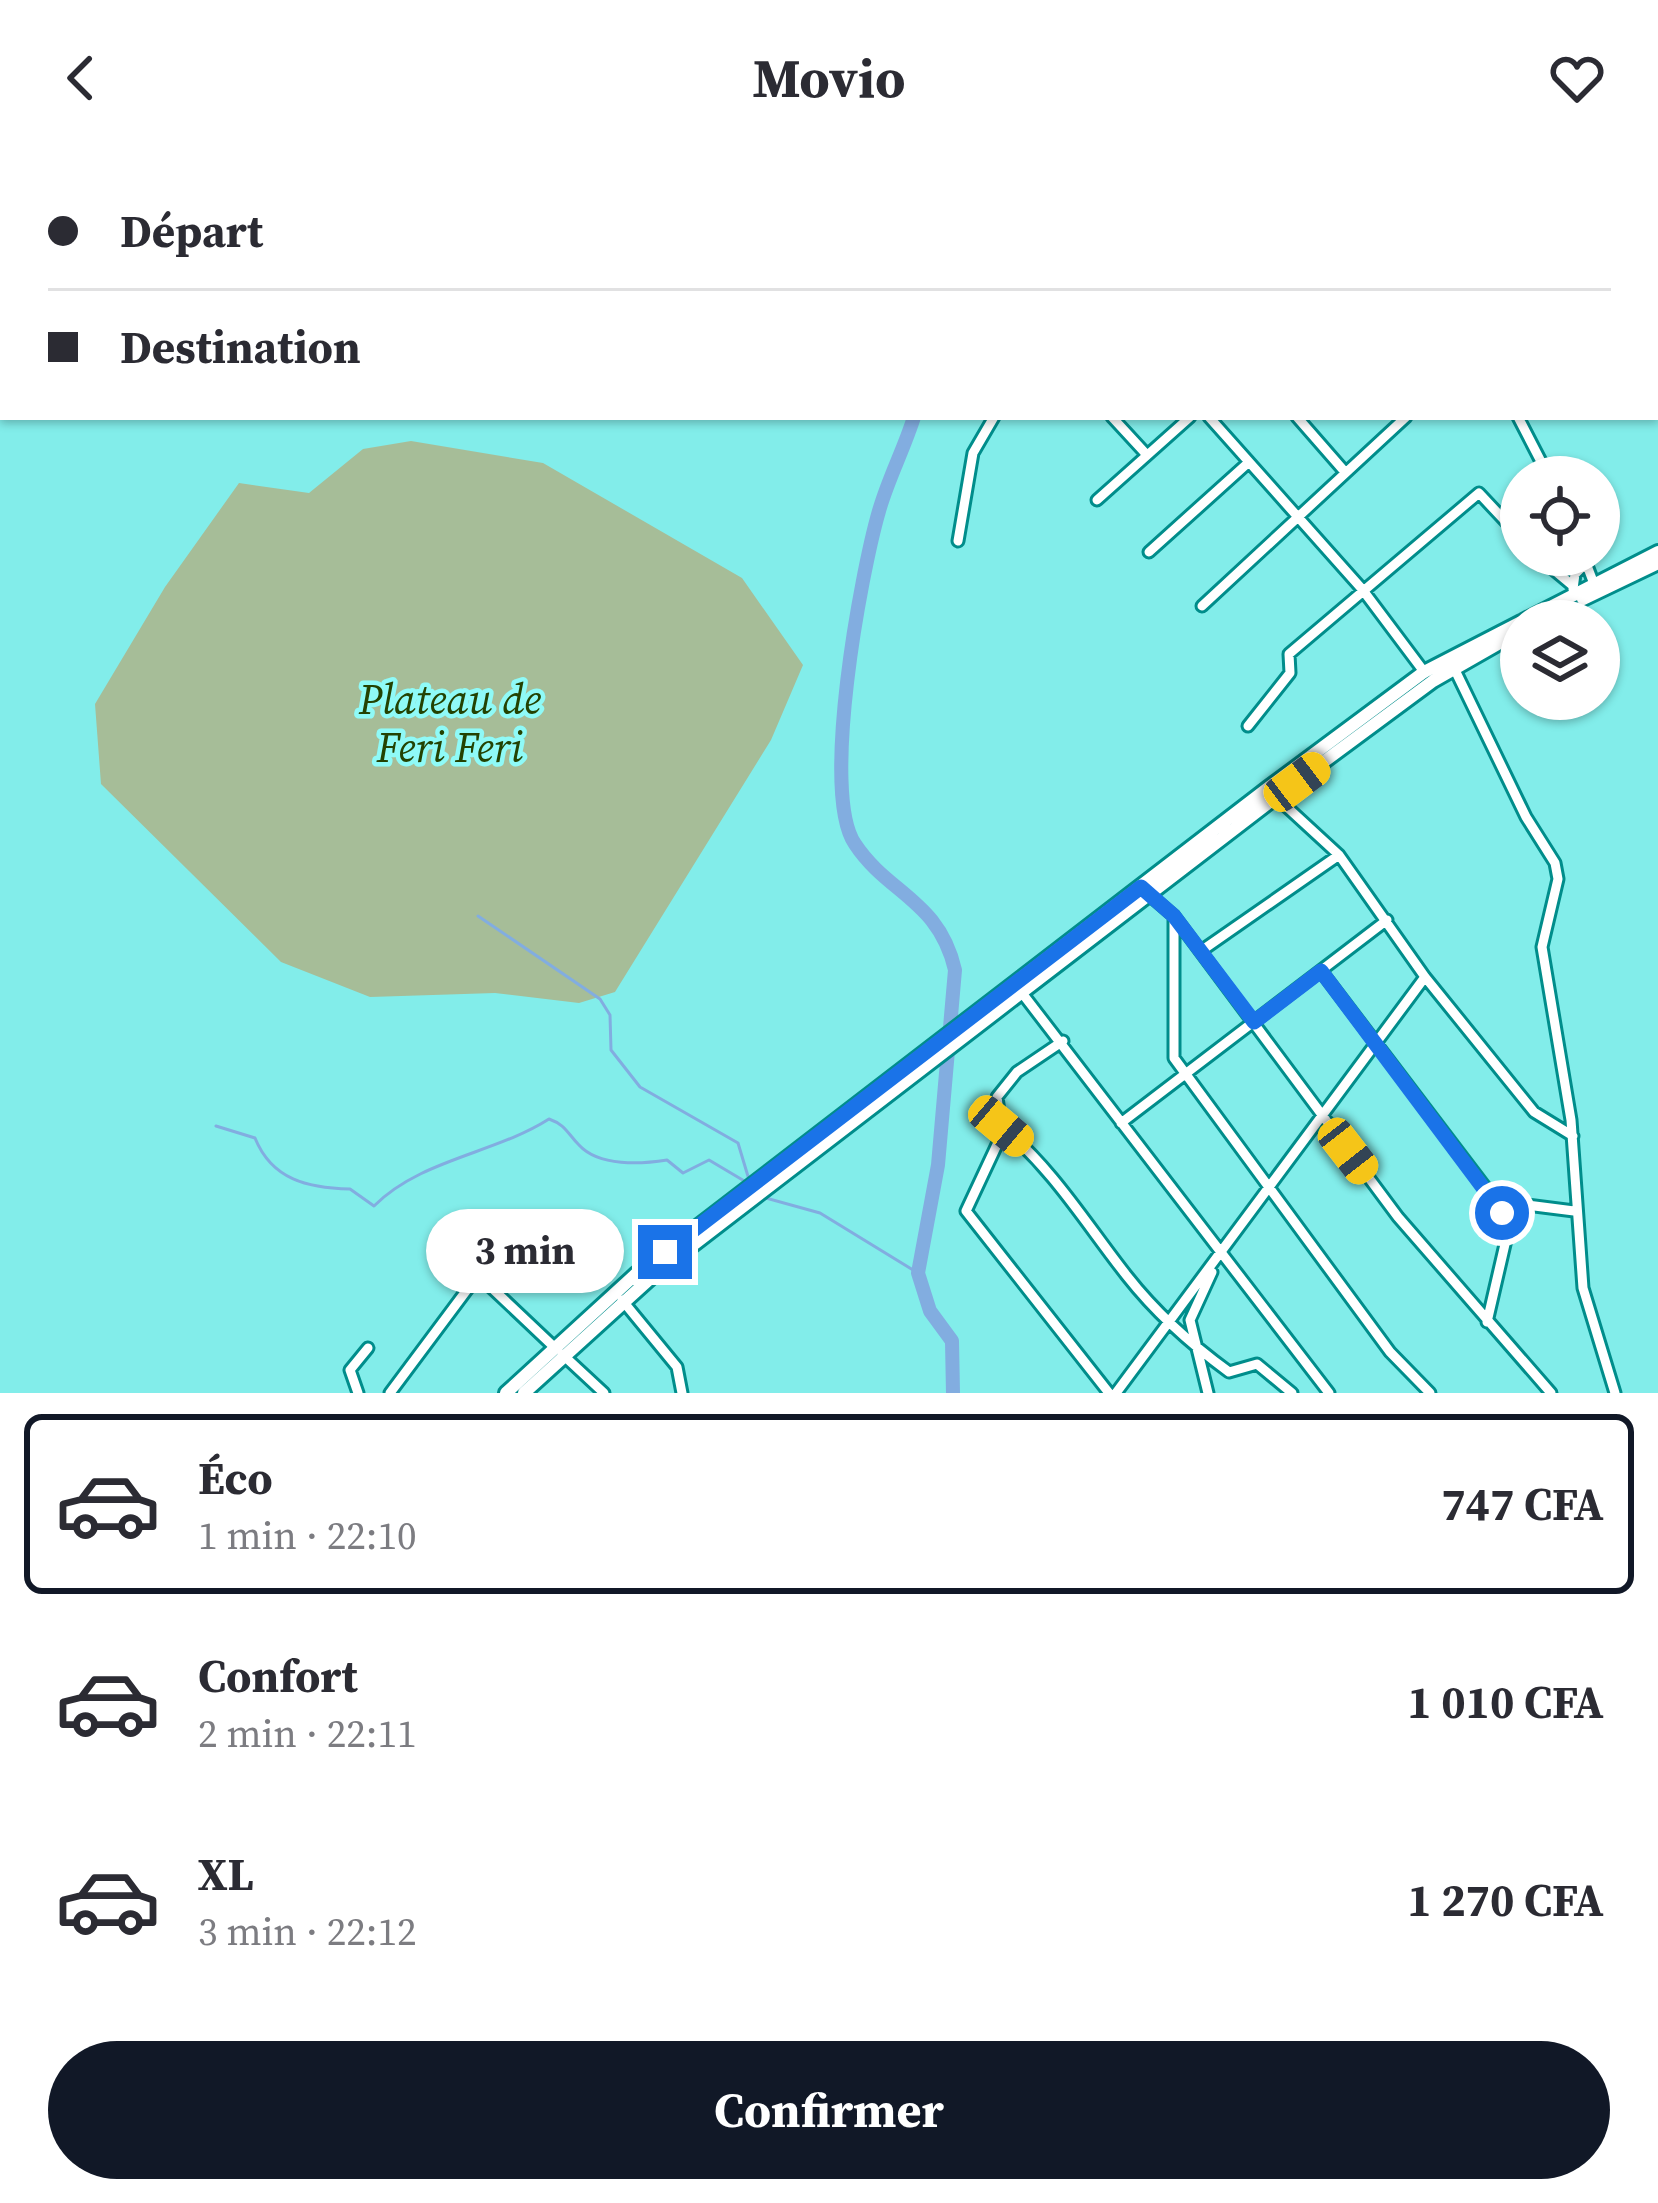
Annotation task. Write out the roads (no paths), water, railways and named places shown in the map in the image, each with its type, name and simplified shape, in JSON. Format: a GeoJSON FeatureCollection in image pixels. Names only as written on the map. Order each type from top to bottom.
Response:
{"type":"FeatureCollection","features":[{"type":"Feature","properties":{"kind":"main road"},"geometry":{"type":"LineString","coordinates":[[1558,600],[1658,551]]}},
{"type":"Feature","properties":{"kind":"main road"},"geometry":{"type":"LineString","coordinates":[[1582,600],[1658,563]]}},
{"type":"Feature","properties":{"kind":"main road"},"geometry":{"type":"LineString","coordinates":[[506,1393],[618,1296],[1272,792],[1428,676],[1500,636]]}},
{"type":"Feature","properties":{"kind":"main road"},"geometry":{"type":"LineString","coordinates":[[1428,676],[1454,668],[1500,638]]}},
{"type":"Feature","properties":{"kind":"main road"},"geometry":{"type":"LineString","coordinates":[[963,1033],[1022,993],[1145,892]]}},
{"type":"Feature","properties":{"kind":"main road"},"geometry":{"type":"LineString","coordinates":[[524,1393],[557,1350]]}},
{"type":"Feature","properties":{"kind":"street"},"geometry":{"type":"LineString","coordinates":[[958,541],[973,453],[992,420]]}},
{"type":"Feature","properties":{"kind":"street"},"geometry":{"type":"LineString","coordinates":[[1115,420],[1147,455]]}},
{"type":"Feature","properties":{"kind":"street"},"geometry":{"type":"LineString","coordinates":[[1097,500],[1187,420]]}},
{"type":"Feature","properties":{"kind":"street"},"geometry":{"type":"LineString","coordinates":[[1212,420],[1362,589],[1428,676]]}},
{"type":"Feature","properties":{"kind":"street"},"geometry":{"type":"LineString","coordinates":[[1300,420],[1346,472]]}},
{"type":"Feature","properties":{"kind":"street"},"geometry":{"type":"LineString","coordinates":[[1202,606],[1403,420]]}},
{"type":"Feature","properties":{"kind":"street"},"geometry":{"type":"LineString","coordinates":[[1520,420],[1538,456]]}},
{"type":"Feature","properties":{"kind":"street"},"geometry":{"type":"LineString","coordinates":[[1149,552],[1249,462]]}},
{"type":"Feature","properties":{"kind":"street"},"geometry":{"type":"LineString","coordinates":[[1248,726],[1290,673],[1289,654],[1362,589],[1479,493],[1500,516]]}},
{"type":"Feature","properties":{"kind":"street"},"geometry":{"type":"LineString","coordinates":[[1558,576],[1573,590],[1578,576]]}},
{"type":"Feature","properties":{"kind":"street"},"geometry":{"type":"LineString","coordinates":[[1591,576],[1594,584]]}},
{"type":"Feature","properties":{"kind":"street"},"geometry":{"type":"LineString","coordinates":[[1454,668],[1526,818],[1555,863],[1558,879],[1542,947],[1573,1136],[1574,1211],[1583,1288],[1615,1393]]}},
{"type":"Feature","properties":{"kind":"street"},"geometry":{"type":"LineString","coordinates":[[1272,792],[1340,855],[1425,977],[1449,999],[1534,1112],[1573,1136]]}},
{"type":"Feature","properties":{"kind":"street"},"geometry":{"type":"LineString","coordinates":[[1201,952],[1340,855]]}},
{"type":"Feature","properties":{"kind":"street"},"geometry":{"type":"LineString","coordinates":[[1145,892],[1174,916],[1322,1118],[1487,1322],[1551,1393]]}},
{"type":"Feature","properties":{"kind":"street"},"geometry":{"type":"LineString","coordinates":[[1174,916],[1174,1058],[1390,1352],[1430,1393]]}},
{"type":"Feature","properties":{"kind":"street"},"geometry":{"type":"LineString","coordinates":[[1121,1123],[1387,920]]}},
{"type":"Feature","properties":{"kind":"street"},"geometry":{"type":"LineString","coordinates":[[1321,971],[1489,1192],[1509,1227],[1487,1322]]}},
{"type":"Feature","properties":{"kind":"street"},"geometry":{"type":"LineString","coordinates":[[1063,1041],[1017,1072],[997,1097],[1001,1126],[966,1211],[1112,1393],[1171,1321],[1425,977]]}},
{"type":"Feature","properties":{"kind":"street"},"geometry":{"type":"LineString","coordinates":[[1022,993],[1063,1041],[1218,1256],[1329,1393]]}},
{"type":"Feature","properties":{"kind":"street"},"geometry":{"type":"LineString","coordinates":[[1001,1126],[1060,1181],[1130,1280],[1194,1346],[1229,1372],[1257,1364],[1292,1393]]}},
{"type":"Feature","properties":{"kind":"street"},"geometry":{"type":"LineString","coordinates":[[1489,1192],[1510,1203],[1574,1211]]}},
{"type":"Feature","properties":{"kind":"street"},"geometry":{"type":"LineString","coordinates":[[1208,1393],[1190,1320],[1218,1256]]}},
{"type":"Feature","properties":{"kind":"street"},"geometry":{"type":"LineString","coordinates":[[390,1393],[478,1275],[604,1393]]}},
{"type":"Feature","properties":{"kind":"street"},"geometry":{"type":"LineString","coordinates":[[618,1296],[677,1367],[680,1389],[664,1390]]}},
{"type":"Feature","properties":{"kind":"street"},"geometry":{"type":"LineString","coordinates":[[358,1393],[350,1370],[368,1348]]}},
{"type":"Feature","properties":{"kind":"waterway"},"geometry":{"type":"LineString","coordinates":[[913,420],[871,541],[847,682],[841,779],[845,818],[855,844],[937,928],[955,970],[938,1165],[918,1273],[930,1311],[952,1341],[953,1393]]}},
{"type":"Feature","properties":{"kind":"waterway"},"geometry":{"type":"LineString","coordinates":[[478,916],[600,999],[610,1015],[611,1050],[640,1087],[738,1143],[750,1183]]}},
{"type":"Feature","properties":{"kind":"waterway"},"geometry":{"type":"LineString","coordinates":[[216,1126],[255,1138],[271,1164],[293,1179],[350,1189],[374,1206],[413,1178],[549,1119],[598,1157],[633,1163],[667,1160],[683,1173],[709,1160],[746,1182]]}},
{"type":"Feature","properties":{"kind":"waterway"},"geometry":{"type":"LineString","coordinates":[[762,1197],[820,1213],[918,1273]]}},
{"type":"Feature","properties":{"kind":"park label","name":"Plateau de Feri Feri"},"geometry":{"type":"Point","coordinates":[450,723]}}]}
